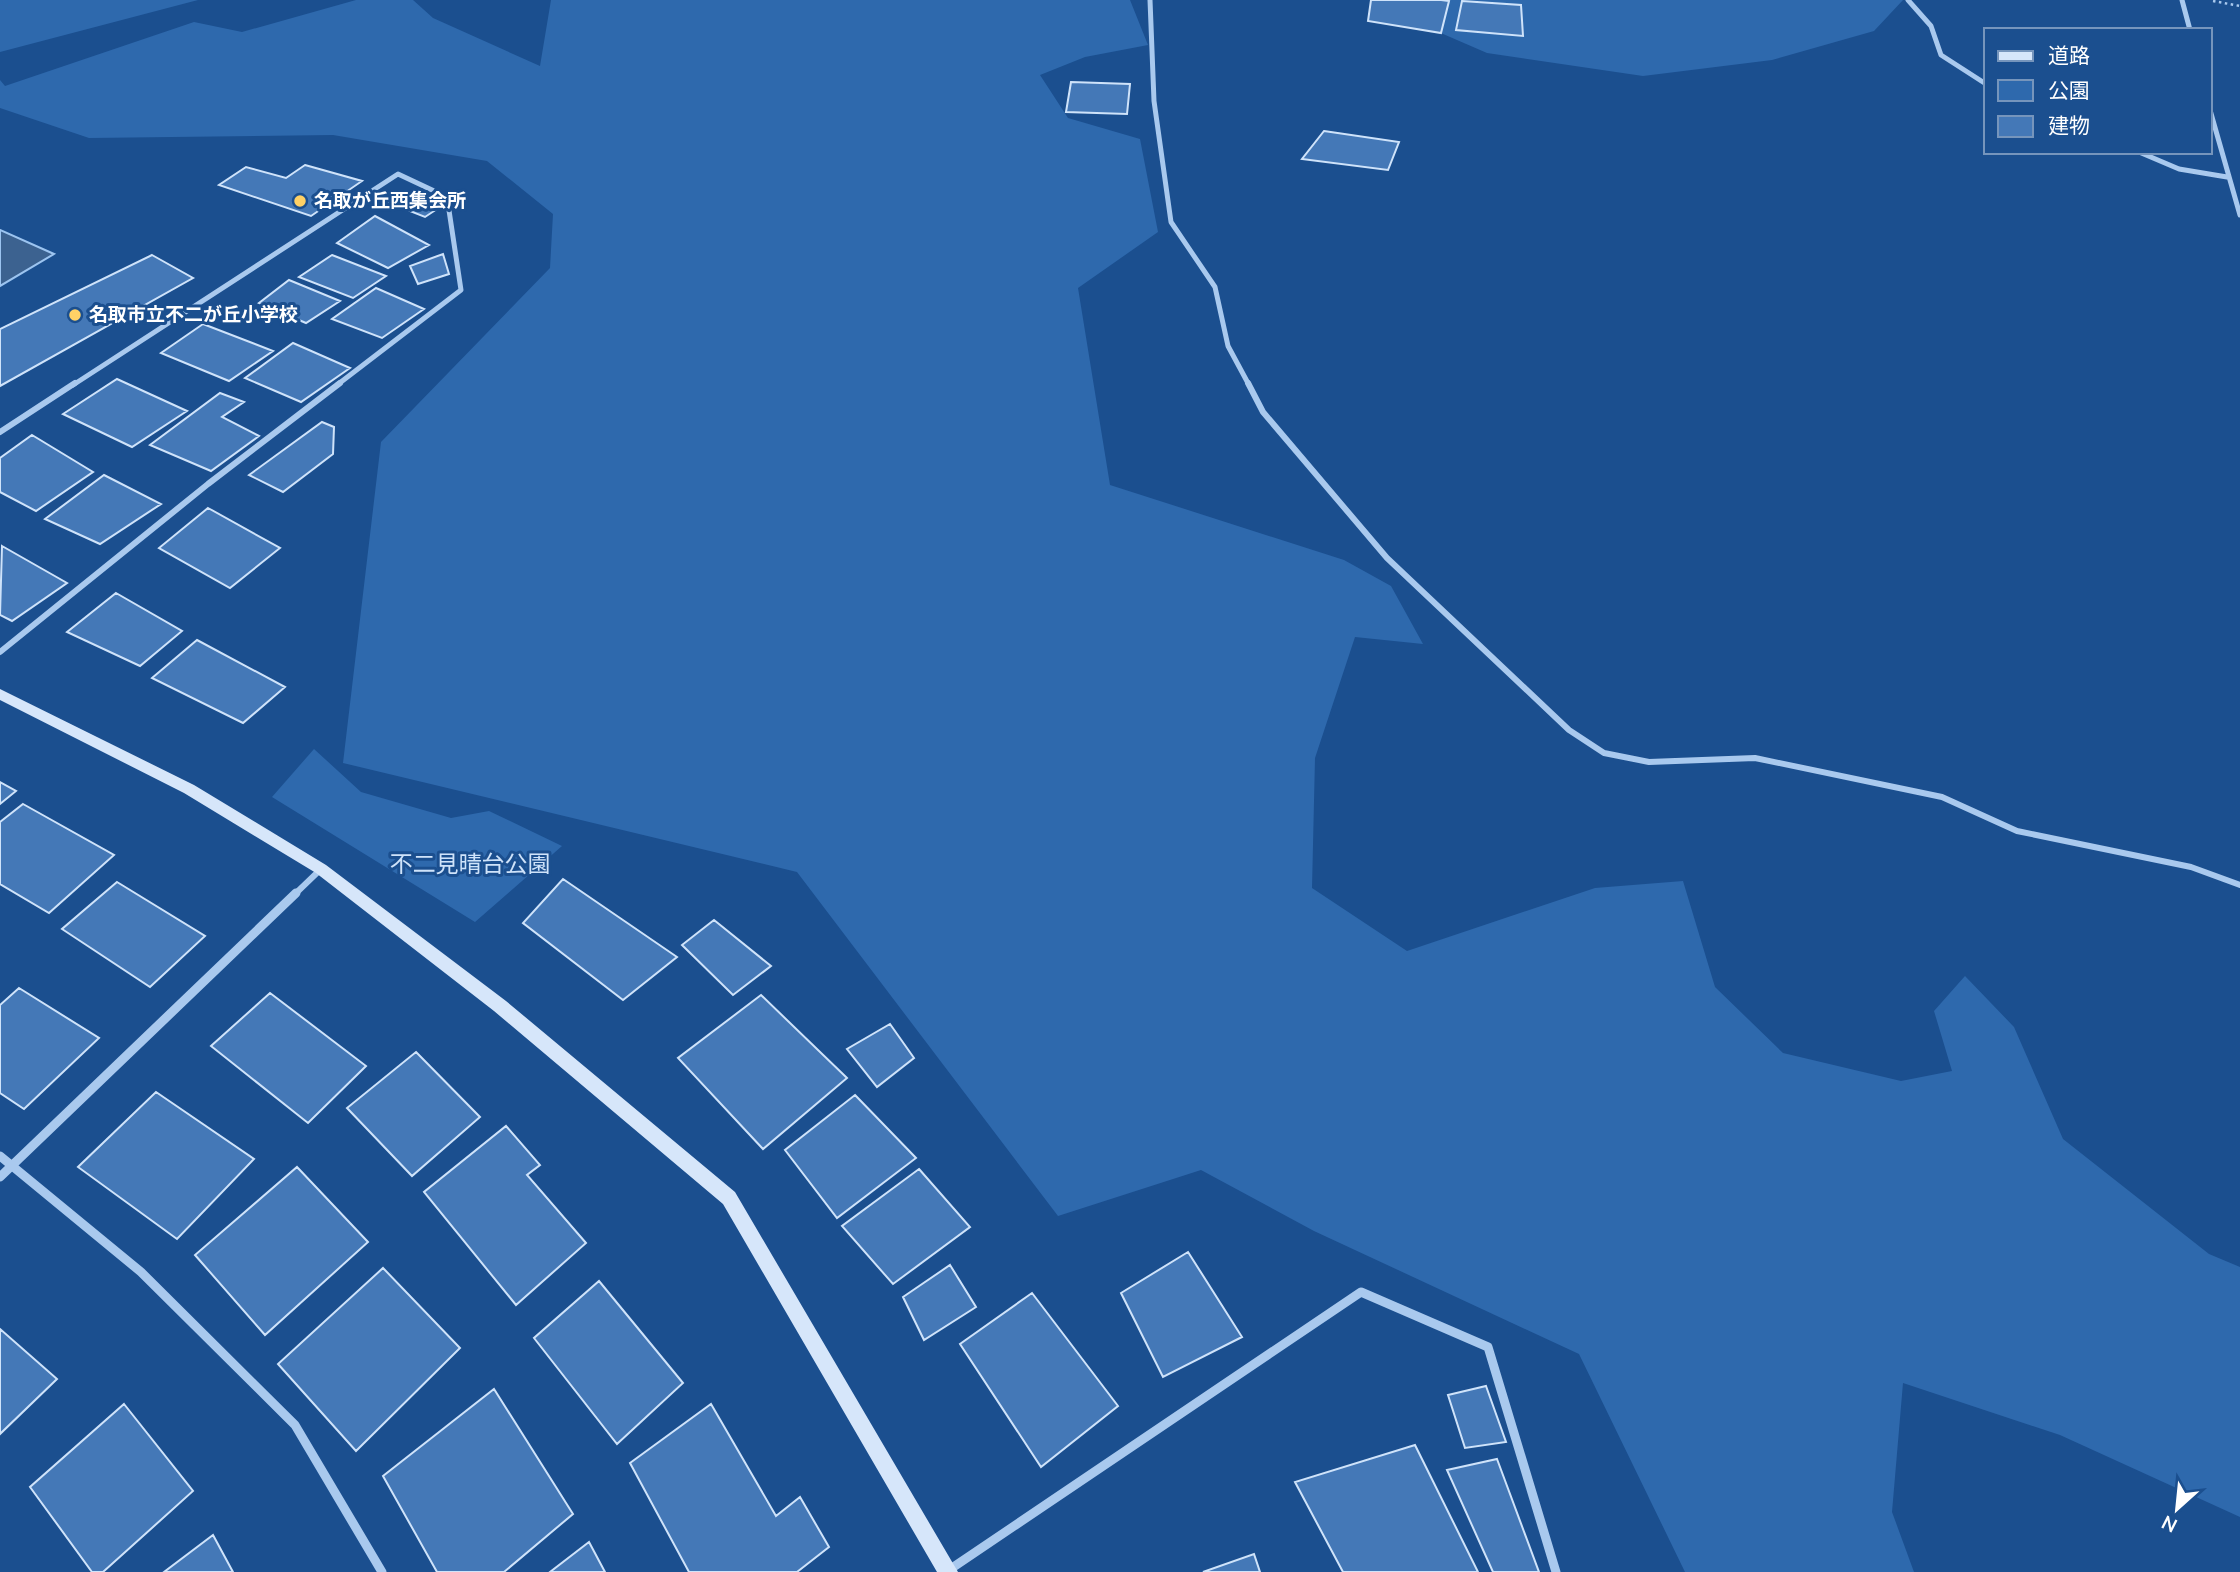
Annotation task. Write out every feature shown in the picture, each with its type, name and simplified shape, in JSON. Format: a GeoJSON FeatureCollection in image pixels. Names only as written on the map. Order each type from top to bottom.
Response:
{"type":"FeatureCollection","features":[{"type":"Feature","properties":{"kind":"street"},"geometry":{"type":"LineString","coordinates":[[1150,0],[1154,101],[1171,222],[1215,287],[1228,346],[1263,412],[1387,558],[1569,730],[1604,753],[1649,762],[1755,758],[1942,797],[2017,831],[2192,867],[2240,885]]}},
{"type":"Feature","properties":{"kind":"street"},"geometry":{"type":"LineString","coordinates":[[1908,0],[1931,26],[1941,55],[1984,83]]}},
{"type":"Feature","properties":{"kind":"street"},"geometry":{"type":"LineString","coordinates":[[2182,0],[2189,28]]}},
{"type":"Feature","properties":{"kind":"street"},"geometry":{"type":"LineString","coordinates":[[2212,118],[2240,215]]}},
{"type":"Feature","properties":{"kind":"street"},"geometry":{"type":"LineString","coordinates":[[2143,154],[2179,169],[2227,177]]}},
{"type":"Feature","properties":{"kind":"street"},"geometry":{"type":"LineString","coordinates":[[0,432],[398,174],[447,197],[461,290],[208,484],[0,652]]}},
{"type":"Feature","properties":{"kind":"street"},"geometry":{"type":"LineString","coordinates":[[0,694],[189,789],[321,869],[500,1006],[729,1198],[947,1572],[1361,1292],[1488,1347],[1556,1572]]}},
{"type":"Feature","properties":{"kind":"street"},"geometry":{"type":"LineString","coordinates":[[0,1177],[321,869]]}},
{"type":"Feature","properties":{"kind":"street"},"geometry":{"type":"LineString","coordinates":[[0,1156],[141,1272],[295,1425],[382,1572]]}},
{"type":"Feature","properties":{"kind":"green space"},"geometry":{"type":"Polygon","coordinates":[[[0,0],[198,0],[0,52],[0,0]]]}},
{"type":"Feature","properties":{"kind":"green space"},"geometry":{"type":"Polygon","coordinates":[[[356,0],[413,0],[433,18],[540,66],[551,0],[1130,0],[1148,45],[1085,57],[1040,75],[1068,118],[1140,139],[1158,232],[1078,288],[1110,485],[1344,560],[1391,586],[1423,644],[1355,637],[1315,758],[1312,888],[1407,951],[1595,888],[1683,881],[1715,987],[1783,1053],[1901,1081],[1952,1071],[1934,1011],[1965,976],[2014,1027],[2063,1139],[2209,1254],[2240,1267],[2240,1517],[2060,1435],[1903,1383],[1892,1512],[1914,1572],[1685,1572],[1579,1354],[1314,1231],[1201,1170],[1058,1216],[797,872],[343,763],[381,442],[550,268],[553,214],[487,161],[333,135],[89,138],[0,108],[0,80],[5,86],[194,22],[242,32],[356,0]]]}},
{"type":"Feature","properties":{"kind":"green space"},"geometry":{"type":"Polygon","coordinates":[[[1398,0],[1903,0],[1874,31],[1772,60],[1643,76],[1487,53],[1420,24],[1398,0]]]}},
{"type":"Feature","properties":{"kind":"green space","name":"不二見晴台公園"},"geometry":{"type":"Polygon","coordinates":[[[314,749],[361,792],[451,818],[489,811],[562,846],[475,922],[272,797],[314,749]]]}},
{"type":"Feature","properties":{"kind":"shaded area"},"geometry":{"type":"Polygon","coordinates":[[[0,230],[54,254],[0,286],[0,230]]]}},
{"type":"Feature","properties":{"kind":"building"},"geometry":{"type":"Polygon","coordinates":[[[1371,0],[1449,1],[1441,33],[1368,21],[1371,0]]]}},
{"type":"Feature","properties":{"kind":"building"},"geometry":{"type":"Polygon","coordinates":[[[1462,1],[1521,5],[1523,36],[1456,30],[1462,1]]]}},
{"type":"Feature","properties":{"kind":"building"},"geometry":{"type":"Polygon","coordinates":[[[1071,82],[1130,84],[1127,114],[1066,112],[1071,82]]]}},
{"type":"Feature","properties":{"kind":"building"},"geometry":{"type":"Polygon","coordinates":[[[1324,131],[1399,142],[1388,170],[1302,159],[1324,131]]]}},
{"type":"Feature","properties":{"kind":"building","name":"名取が丘西集会所"},"geometry":{"type":"Polygon","coordinates":[[[305,165],[362,181],[311,216],[219,185],[246,167],[286,178],[305,165]]]}},
{"type":"Feature","properties":{"kind":"building"},"geometry":{"type":"Polygon","coordinates":[[[400,193],[437,209],[425,217],[387,202],[400,193]]]}},
{"type":"Feature","properties":{"kind":"building"},"geometry":{"type":"Polygon","coordinates":[[[375,216],[429,245],[388,268],[337,243],[375,216]]]}},
{"type":"Feature","properties":{"kind":"building"},"geometry":{"type":"Polygon","coordinates":[[[443,254],[449,274],[418,284],[410,266],[443,254]]]}},
{"type":"Feature","properties":{"kind":"building"},"geometry":{"type":"Polygon","coordinates":[[[152,255],[193,278],[0,386],[0,329],[152,255]]]}},
{"type":"Feature","properties":{"kind":"building"},"geometry":{"type":"Polygon","coordinates":[[[332,255],[386,276],[353,298],[299,277],[332,255]]]}},
{"type":"Feature","properties":{"kind":"building"},"geometry":{"type":"Polygon","coordinates":[[[289,280],[340,301],[306,323],[259,303],[289,280]]]}},
{"type":"Feature","properties":{"kind":"building"},"geometry":{"type":"Polygon","coordinates":[[[376,288],[424,309],[382,338],[332,319],[376,288]]]}},
{"type":"Feature","properties":{"kind":"building"},"geometry":{"type":"Polygon","coordinates":[[[203,324],[273,351],[229,381],[161,353],[203,324]]]}},
{"type":"Feature","properties":{"kind":"building"},"geometry":{"type":"Polygon","coordinates":[[[293,343],[350,368],[301,402],[245,378],[293,343]]]}},
{"type":"Feature","properties":{"kind":"building"},"geometry":{"type":"Polygon","coordinates":[[[117,379],[187,411],[132,447],[63,414],[117,379]]]}},
{"type":"Feature","properties":{"kind":"building"},"geometry":{"type":"Polygon","coordinates":[[[220,393],[244,402],[222,417],[259,436],[211,471],[150,445],[220,393]]]}},
{"type":"Feature","properties":{"kind":"building"},"geometry":{"type":"Polygon","coordinates":[[[322,422],[334,427],[333,454],[283,492],[249,475],[322,422]]]}},
{"type":"Feature","properties":{"kind":"building"},"geometry":{"type":"Polygon","coordinates":[[[32,435],[93,472],[36,511],[0,492],[0,458],[32,435]]]}},
{"type":"Feature","properties":{"kind":"building"},"geometry":{"type":"Polygon","coordinates":[[[104,475],[161,504],[100,544],[45,519],[104,475]]]}},
{"type":"Feature","properties":{"kind":"building"},"geometry":{"type":"Polygon","coordinates":[[[208,508],[280,548],[230,588],[159,548],[208,508]]]}},
{"type":"Feature","properties":{"kind":"building"},"geometry":{"type":"Polygon","coordinates":[[[2,546],[67,583],[12,621],[0,615],[2,546]]]}},
{"type":"Feature","properties":{"kind":"building"},"geometry":{"type":"Polygon","coordinates":[[[116,593],[182,631],[140,666],[67,632],[116,593]]]}},
{"type":"Feature","properties":{"kind":"building"},"geometry":{"type":"Polygon","coordinates":[[[197,640],[285,687],[243,723],[152,678],[197,640]]]}},
{"type":"Feature","properties":{"kind":"building"},"geometry":{"type":"Polygon","coordinates":[[[0,782],[16,791],[0,804],[0,782]]]}},
{"type":"Feature","properties":{"kind":"building"},"geometry":{"type":"Polygon","coordinates":[[[23,804],[114,855],[49,913],[0,884],[0,822],[23,804]]]}},
{"type":"Feature","properties":{"kind":"building"},"geometry":{"type":"Polygon","coordinates":[[[563,879],[677,957],[623,1000],[523,923],[563,879]]]}},
{"type":"Feature","properties":{"kind":"building"},"geometry":{"type":"Polygon","coordinates":[[[117,882],[205,936],[150,987],[62,929],[117,882]]]}},
{"type":"Feature","properties":{"kind":"building"},"geometry":{"type":"Polygon","coordinates":[[[714,920],[771,966],[733,995],[682,945],[714,920]]]}},
{"type":"Feature","properties":{"kind":"building"},"geometry":{"type":"Polygon","coordinates":[[[19,988],[99,1038],[24,1109],[0,1093],[0,1005],[19,988]]]}},
{"type":"Feature","properties":{"kind":"building"},"geometry":{"type":"Polygon","coordinates":[[[270,993],[366,1066],[308,1123],[211,1046],[270,993]]]}},
{"type":"Feature","properties":{"kind":"building"},"geometry":{"type":"Polygon","coordinates":[[[761,995],[847,1078],[763,1149],[678,1058],[761,995]]]}},
{"type":"Feature","properties":{"kind":"building"},"geometry":{"type":"Polygon","coordinates":[[[890,1024],[914,1058],[877,1087],[847,1049],[890,1024]]]}},
{"type":"Feature","properties":{"kind":"building"},"geometry":{"type":"Polygon","coordinates":[[[416,1052],[480,1117],[412,1176],[347,1108],[416,1052]]]}},
{"type":"Feature","properties":{"kind":"building"},"geometry":{"type":"Polygon","coordinates":[[[156,1092],[254,1159],[177,1239],[78,1167],[156,1092]]]}},
{"type":"Feature","properties":{"kind":"building"},"geometry":{"type":"Polygon","coordinates":[[[855,1095],[916,1158],[837,1218],[785,1150],[855,1095]]]}},
{"type":"Feature","properties":{"kind":"building"},"geometry":{"type":"Polygon","coordinates":[[[506,1126],[540,1165],[527,1175],[586,1243],[516,1305],[424,1192],[506,1126]]]}},
{"type":"Feature","properties":{"kind":"building"},"geometry":{"type":"Polygon","coordinates":[[[297,1167],[368,1242],[265,1335],[195,1255],[297,1167]]]}},
{"type":"Feature","properties":{"kind":"building"},"geometry":{"type":"Polygon","coordinates":[[[919,1169],[970,1227],[893,1284],[842,1226],[919,1169]]]}},
{"type":"Feature","properties":{"kind":"building"},"geometry":{"type":"Polygon","coordinates":[[[1188,1252],[1242,1337],[1163,1377],[1121,1293],[1188,1252]]]}},
{"type":"Feature","properties":{"kind":"building"},"geometry":{"type":"Polygon","coordinates":[[[950,1265],[976,1307],[924,1340],[903,1297],[950,1265]]]}},
{"type":"Feature","properties":{"kind":"building"},"geometry":{"type":"Polygon","coordinates":[[[383,1268],[460,1348],[356,1451],[278,1364],[383,1268]]]}},
{"type":"Feature","properties":{"kind":"building"},"geometry":{"type":"Polygon","coordinates":[[[599,1281],[683,1383],[617,1444],[534,1338],[599,1281]]]}},
{"type":"Feature","properties":{"kind":"building"},"geometry":{"type":"Polygon","coordinates":[[[1032,1293],[1118,1406],[1041,1467],[960,1344],[1032,1293]]]}},
{"type":"Feature","properties":{"kind":"building"},"geometry":{"type":"Polygon","coordinates":[[[0,1329],[57,1379],[0,1434],[0,1329]]]}},
{"type":"Feature","properties":{"kind":"building"},"geometry":{"type":"Polygon","coordinates":[[[1486,1386],[1506,1442],[1465,1448],[1448,1395],[1486,1386]]]}},
{"type":"Feature","properties":{"kind":"building"},"geometry":{"type":"Polygon","coordinates":[[[494,1389],[573,1514],[504,1572],[437,1572],[383,1476],[494,1389]]]}},
{"type":"Feature","properties":{"kind":"building"},"geometry":{"type":"Polygon","coordinates":[[[124,1404],[193,1491],[103,1572],[92,1572],[30,1487],[124,1404]]]}},
{"type":"Feature","properties":{"kind":"building"},"geometry":{"type":"Polygon","coordinates":[[[711,1404],[776,1516],[800,1497],[829,1547],[797,1572],[689,1572],[630,1463],[711,1404]]]}},
{"type":"Feature","properties":{"kind":"building"},"geometry":{"type":"Polygon","coordinates":[[[1415,1445],[1478,1572],[1343,1572],[1295,1482],[1415,1445]]]}},
{"type":"Feature","properties":{"kind":"building"},"geometry":{"type":"Polygon","coordinates":[[[1497,1459],[1539,1572],[1493,1572],[1447,1470],[1497,1459]]]}},
{"type":"Feature","properties":{"kind":"building"},"geometry":{"type":"Polygon","coordinates":[[[213,1535],[233,1572],[164,1572],[213,1535]]]}},
{"type":"Feature","properties":{"kind":"building"},"geometry":{"type":"Polygon","coordinates":[[[589,1542],[605,1572],[550,1572],[589,1542]]]}},
{"type":"Feature","properties":{"kind":"building"},"geometry":{"type":"Polygon","coordinates":[[[1254,1554],[1260,1572],[1203,1572],[1254,1554]]]}},
{"type":"Feature","properties":{"kind":"place","name":"名取が丘西集会所"},"geometry":{"type":"Point","coordinates":[300,201]}},
{"type":"Feature","properties":{"kind":"place","name":"名取市立不二が丘小学校"},"geometry":{"type":"Point","coordinates":[75,315]}}]}
